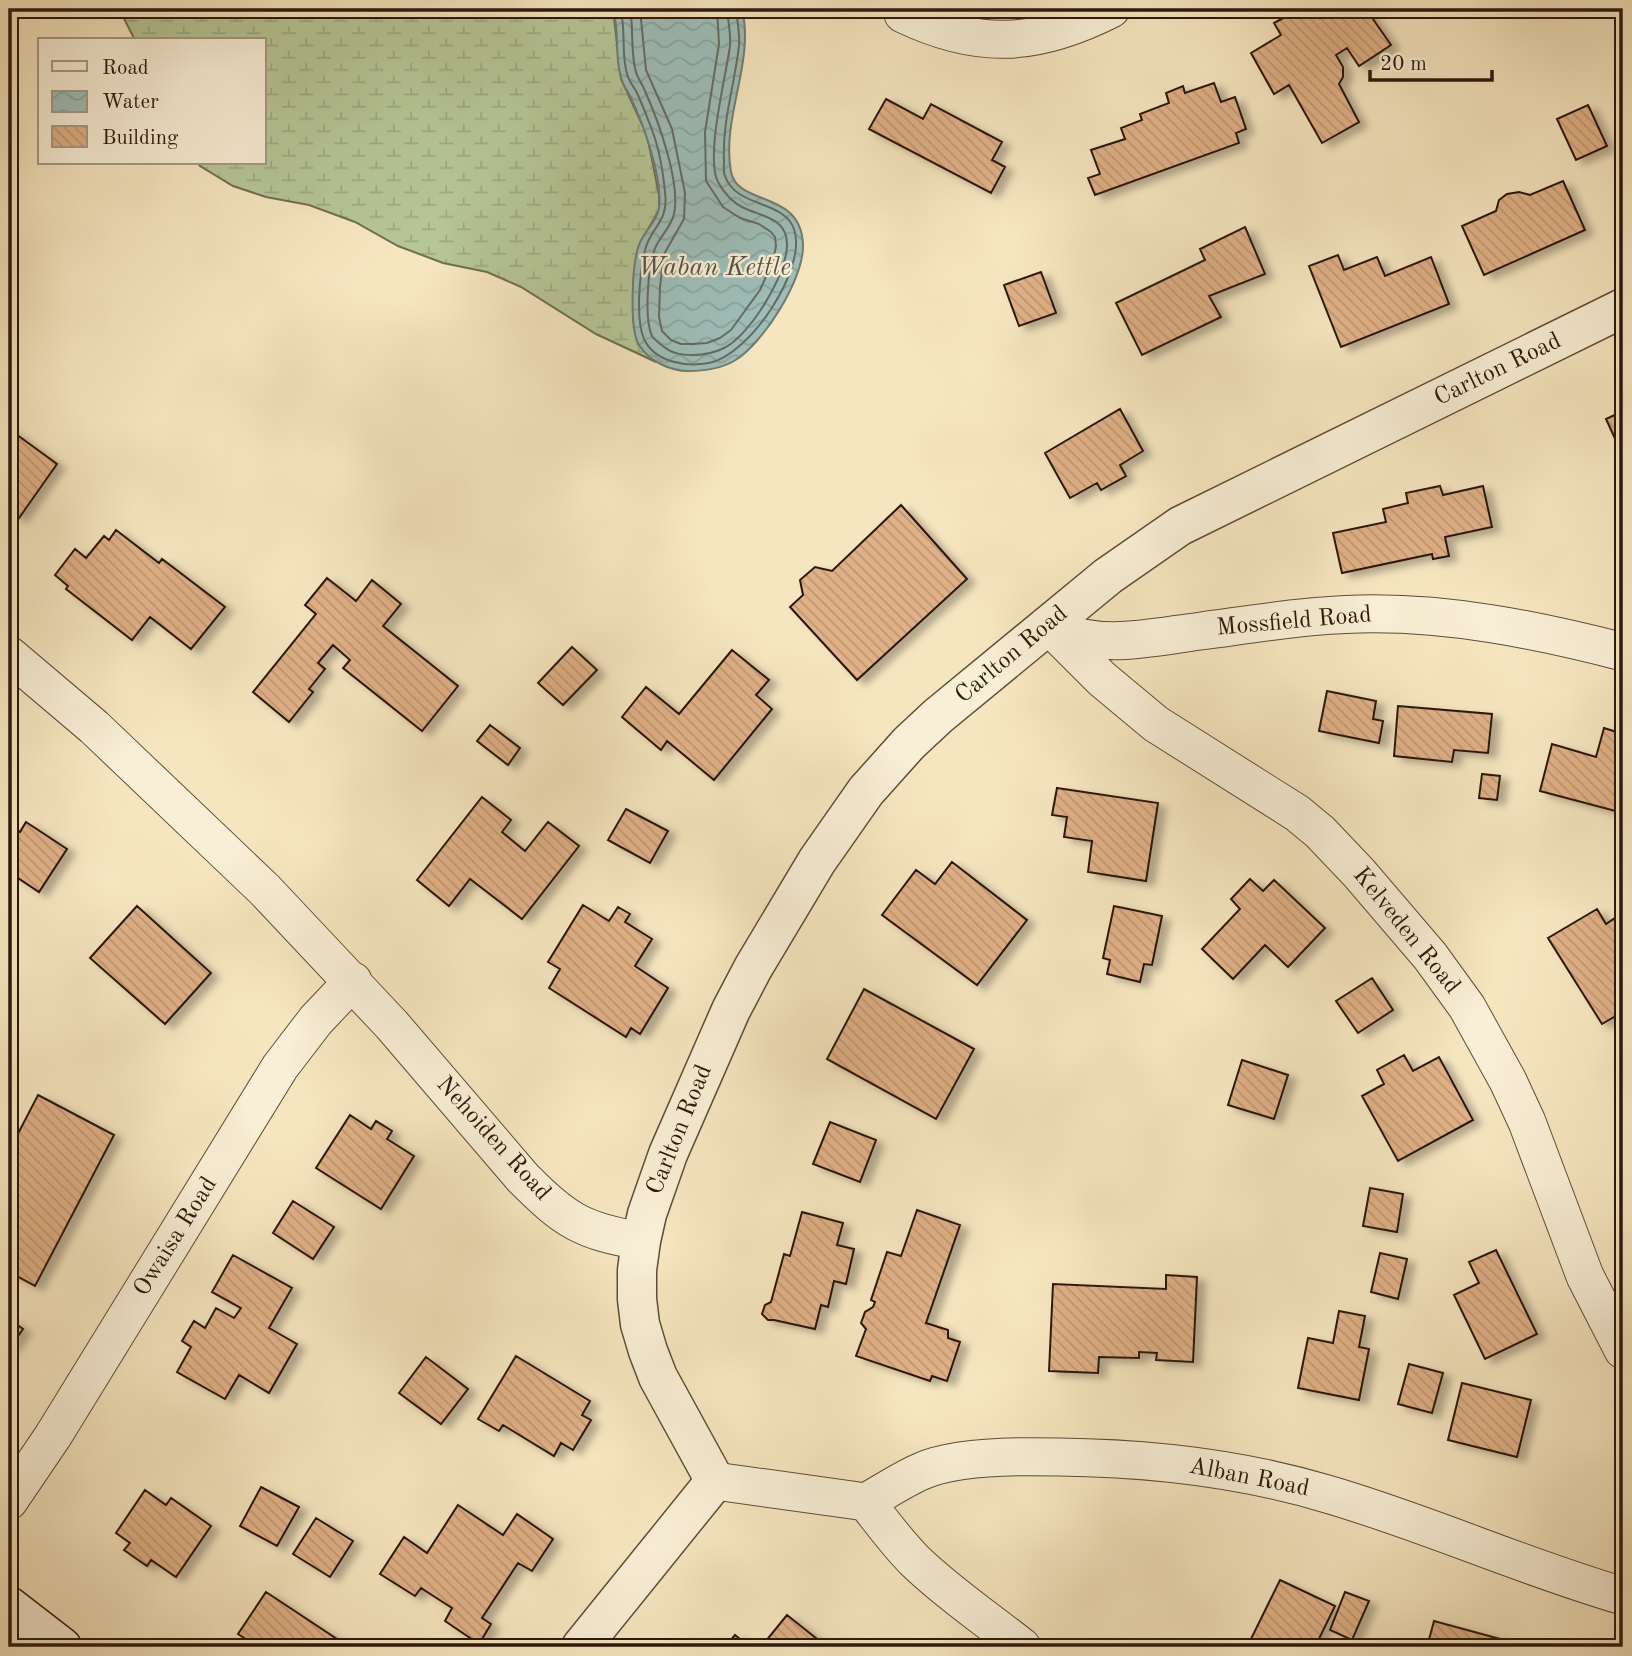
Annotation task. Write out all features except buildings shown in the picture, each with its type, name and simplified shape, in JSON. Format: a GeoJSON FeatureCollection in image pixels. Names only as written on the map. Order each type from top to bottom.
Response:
{"type":"FeatureCollection","features":[{"type":"Feature","properties":{"kind":"street"},"geometry":{"type":"LineString","coordinates":[[903,14],[947,33],[975,39],[1004,40],[1054,32],[1111,9]]}},
{"type":"Feature","properties":{"kind":"street","name":"Carlton Road"},"geometry":{"type":"LineString","coordinates":[[641,1241],[647,1214],[668,1154],[731,1010],[771,936],[823,852],[866,791],[909,743],[938,716],[1117,569],[1180,526],[1623,308]]}},
{"type":"Feature","properties":{"kind":"street","name":"Mossfield Road"},"geometry":{"type":"LineString","coordinates":[[1048,625],[1085,639],[1114,641],[1324,615],[1399,614],[1495,624],[1623,652]]}},
{"type":"Feature","properties":{"kind":"street","name":"Kelveden Road"},"geometry":{"type":"LineString","coordinates":[[1048,625],[1102,679],[1156,724],[1297,813],[1320,832],[1359,873],[1437,965],[1467,1007],[1508,1081],[1527,1122],[1585,1276],[1623,1350]]}},
{"type":"Feature","properties":{"kind":"street","name":"Nehoiden Road"},"geometry":{"type":"LineString","coordinates":[[9,655],[94,727],[265,890],[352,981],[544,1199],[581,1226],[598,1233],[641,1241]]}},
{"type":"Feature","properties":{"kind":"street","name":"Owaisa Road"},"geometry":{"type":"LineString","coordinates":[[9,1501],[53,1436],[280,1068],[316,1020],[352,981]]}},
{"type":"Feature","properties":{"kind":"street"},"geometry":{"type":"LineString","coordinates":[[641,1241],[637,1299],[640,1324],[648,1351],[659,1377],[715,1481]]}},
{"type":"Feature","properties":{"kind":"street","name":"Alban Road"},"geometry":{"type":"LineString","coordinates":[[866,1502],[923,1470],[1008,1456],[1079,1457],[1190,1465],[1263,1477],[1329,1494],[1623,1596]]}},
{"type":"Feature","properties":{"kind":"street"},"geometry":{"type":"LineString","coordinates":[[715,1481],[866,1502],[898,1544],[917,1563],[1022,1647]]}},
{"type":"Feature","properties":{"kind":"street"},"geometry":{"type":"LineString","coordinates":[[581,1647],[715,1481]]}},
{"type":"Feature","properties":{"kind":"street"},"geometry":{"type":"LineString","coordinates":[[9,1606],[62,1647]]}},
{"type":"Feature","properties":{"kind":"green space"},"geometry":{"type":"Polygon","coordinates":[[[119,9],[613,9],[621,79],[647,135],[659,195],[659,210],[639,245],[633,285],[633,319],[638,344],[656,362],[596,334],[521,287],[487,272],[443,263],[398,246],[355,222],[309,205],[266,197],[233,186],[200,166],[198,164],[266,164],[266,38],[134,38],[119,9]]]}},
{"type":"Feature","properties":{"kind":"water","name":"Waban Kettle"},"geometry":{"type":"Polygon","coordinates":[[[613,9],[742,9],[744,50],[730,131],[731,172],[736,183],[745,190],[792,215],[800,227],[803,245],[797,275],[769,326],[745,353],[718,368],[681,371],[667,367],[648,356],[636,337],[633,296],[635,266],[641,240],[658,213],[659,196],[655,166],[646,135],[622,80],[613,9]]]}}]}
